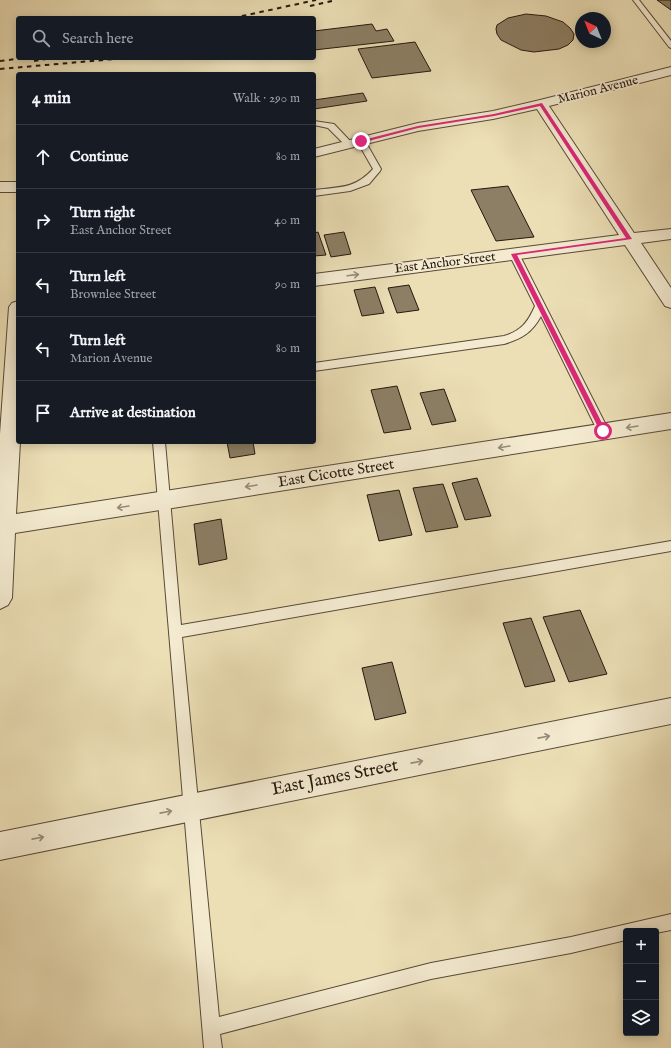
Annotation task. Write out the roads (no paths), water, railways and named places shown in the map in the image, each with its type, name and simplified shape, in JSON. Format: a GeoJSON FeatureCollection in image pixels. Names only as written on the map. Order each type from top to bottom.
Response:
{"type":"FeatureCollection","features":[{"type":"Feature","properties":{"kind":"street","name":"Marion Avenue"},"geometry":{"type":"LineString","coordinates":[[316,153],[418,127],[494,115],[671,71]]}},
{"type":"Feature","properties":{"kind":"street"},"geometry":{"type":"LineString","coordinates":[[541,104],[671,302]]}},
{"type":"Feature","properties":{"kind":"street","name":"East Anchor Street"},"geometry":{"type":"LineString","coordinates":[[316,280],[671,234]]}},
{"type":"Feature","properties":{"kind":"street"},"geometry":{"type":"LineString","coordinates":[[0,598],[6,410],[13,316]]}},
{"type":"Feature","properties":{"kind":"street","name":"East Cicotte Street"},"geometry":{"type":"LineString","coordinates":[[2,525],[671,421]]}},
{"type":"Feature","properties":{"kind":"street","name":"East James Street"},"geometry":{"type":"LineString","coordinates":[[0,846],[671,711]]}},
{"type":"Feature","properties":{"kind":"lane"},"geometry":{"type":"LineString","coordinates":[[636,0],[671,46]]}},
{"type":"Feature","properties":{"kind":"lane"},"geometry":{"type":"LineString","coordinates":[[316,123],[331,126],[355,143],[377,169],[366,182],[350,188],[316,193]]}},
{"type":"Feature","properties":{"kind":"lane"},"geometry":{"type":"LineString","coordinates":[[514,254],[603,431]]}},
{"type":"Feature","properties":{"kind":"lane"},"geometry":{"type":"LineString","coordinates":[[316,367],[517,337],[533,324],[540,307]]}},
{"type":"Feature","properties":{"kind":"lane"},"geometry":{"type":"LineString","coordinates":[[159,444],[213,1048]]}},
{"type":"Feature","properties":{"kind":"lane"},"geometry":{"type":"LineString","coordinates":[[176,632],[671,546]]}},
{"type":"Feature","properties":{"kind":"lane"},"geometry":{"type":"LineString","coordinates":[[644,928],[671,922]]}},
{"type":"Feature","properties":{"kind":"lane"},"geometry":{"type":"LineString","coordinates":[[211,1028],[431,971],[571,945],[623,933]]}},
{"type":"Feature","properties":{"kind":"railway"},"geometry":{"type":"LineString","coordinates":[[242,16],[316,0]]}},
{"type":"Feature","properties":{"kind":"railway"},"geometry":{"type":"LineString","coordinates":[[310,6],[336,0]]}},
{"type":"Feature","properties":{"kind":"railway"},"geometry":{"type":"LineString","coordinates":[[0,61],[16,59]]}},
{"type":"Feature","properties":{"kind":"railway"},"geometry":{"type":"LineString","coordinates":[[34,61],[40,60]]}},
{"type":"Feature","properties":{"kind":"railway"},"geometry":{"type":"LineString","coordinates":[[0,69],[103,60]]}}]}
